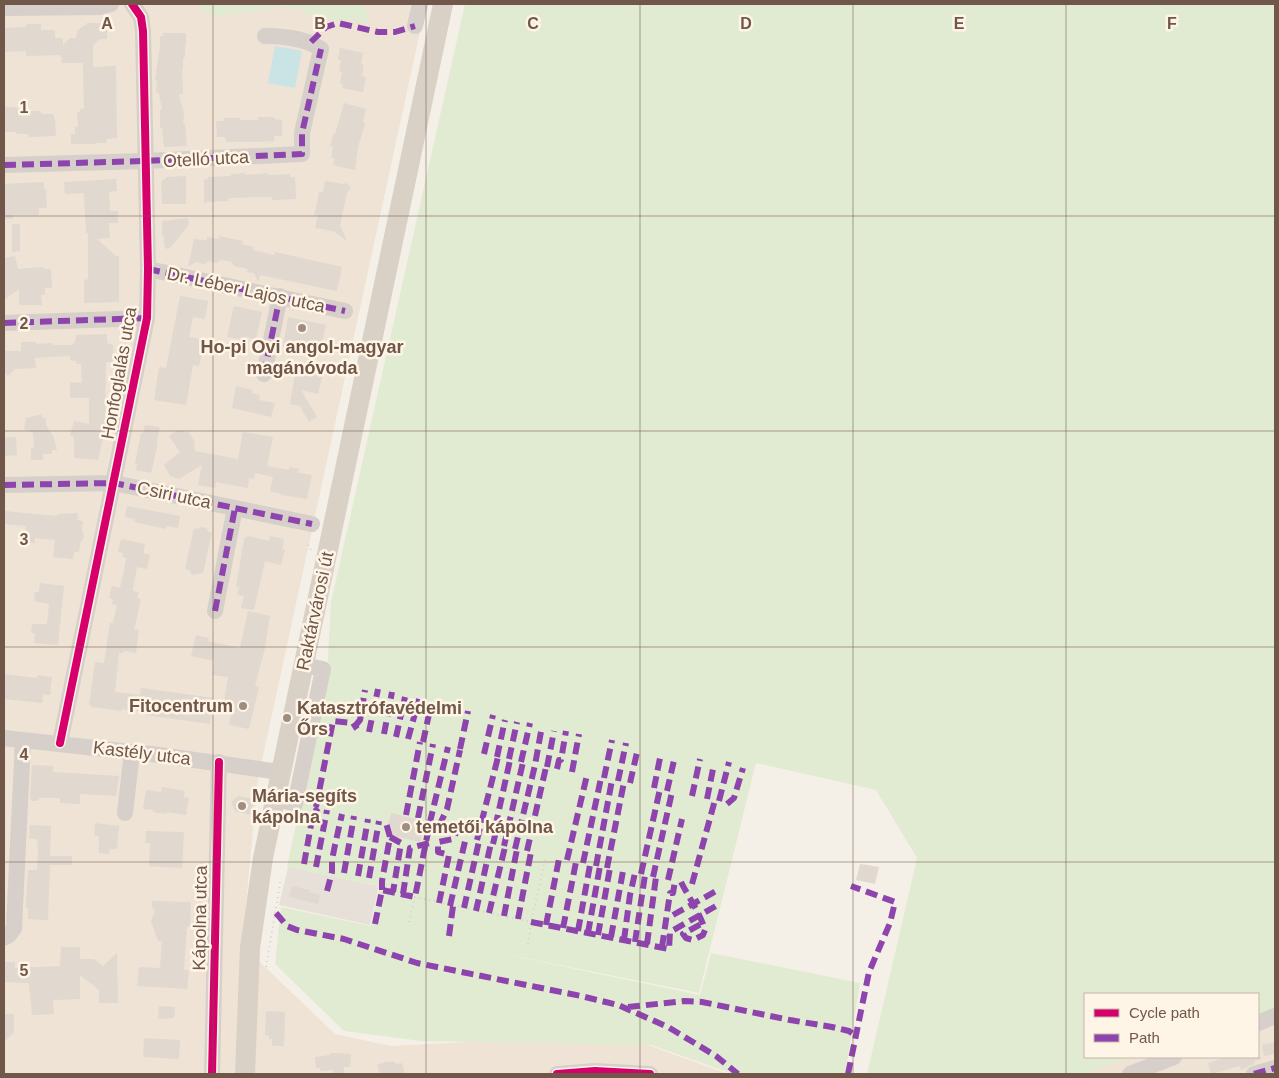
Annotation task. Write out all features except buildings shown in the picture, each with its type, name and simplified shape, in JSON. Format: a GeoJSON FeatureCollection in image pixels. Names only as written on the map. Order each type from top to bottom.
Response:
{"type":"FeatureCollection","features":[{"type":"Feature","properties":{"kind":"main road","name":"Raktárvárosi út"},"geometry":{"type":"LineString","coordinates":[[280,772],[444,4]]}},
{"type":"Feature","properties":{"kind":"main road"},"geometry":{"type":"LineString","coordinates":[[245,1074],[250,948],[263,858],[280,772]]}},
{"type":"Feature","properties":{"kind":"street"},"geometry":{"type":"LineString","coordinates":[[4,8],[99,7],[111,4]]}},
{"type":"Feature","properties":{"kind":"street","name":"Honfoglalás utca"},"geometry":{"type":"LineString","coordinates":[[60,743],[147,318],[148,269],[143,31],[141,17],[132,4]]}},
{"type":"Feature","properties":{"kind":"street"},"geometry":{"type":"LineString","coordinates":[[415,26],[420,4]]}},
{"type":"Feature","properties":{"kind":"street","name":"Otelló utca"},"geometry":{"type":"LineString","coordinates":[[4,165],[302,154],[302,133],[321,49],[311,42],[282,36],[265,36]]}},
{"type":"Feature","properties":{"kind":"street","name":"Dr. Léber Lajos utca"},"geometry":{"type":"LineString","coordinates":[[148,269],[345,310]]}},
{"type":"Feature","properties":{"kind":"street"},"geometry":{"type":"LineString","coordinates":[[264,374],[280,296]]}},
{"type":"Feature","properties":{"kind":"street"},"geometry":{"type":"LineString","coordinates":[[4,323],[147,318]]}},
{"type":"Feature","properties":{"kind":"street","name":"Csiri utca"},"geometry":{"type":"LineString","coordinates":[[4,485],[114,482],[312,524]]}},
{"type":"Feature","properties":{"kind":"street"},"geometry":{"type":"LineString","coordinates":[[215,611],[235,508]]}},
{"type":"Feature","properties":{"kind":"street"},"geometry":{"type":"LineString","coordinates":[[275,798],[295,804],[323,669],[303,665]]}},
{"type":"Feature","properties":{"kind":"street","name":"Kastély utca"},"geometry":{"type":"LineString","coordinates":[[4,738],[219,762],[280,772]]}},
{"type":"Feature","properties":{"kind":"street"},"geometry":{"type":"LineString","coordinates":[[4,938],[14,928],[22,740]]}},
{"type":"Feature","properties":{"kind":"street"},"geometry":{"type":"LineString","coordinates":[[125,813],[132,752]]}},
{"type":"Feature","properties":{"kind":"street","name":"Kápolna utca"},"geometry":{"type":"LineString","coordinates":[[212,1074],[219,762]]}},
{"type":"Feature","properties":{"kind":"street"},"geometry":{"type":"LineString","coordinates":[[1259,1023],[1275,1016]]}},
{"type":"Feature","properties":{"kind":"street"},"geometry":{"type":"LineString","coordinates":[[1130,1074],[1171,1058]]}},
{"type":"Feature","properties":{"kind":"street"},"geometry":{"type":"LineString","coordinates":[[1254,1074],[1274,1070]]}},
{"type":"Feature","properties":{"kind":"street"},"geometry":{"type":"LineString","coordinates":[[557,1074],[603,1072],[650,1074]]}},
{"type":"Feature","properties":{"kind":"path"},"geometry":{"type":"LineString","coordinates":[[528,944],[546,856]]}},
{"type":"Feature","properties":{"kind":"path"},"geometry":{"type":"LineString","coordinates":[[266,967],[281,878]]}},
{"type":"Feature","properties":{"kind":"path"},"geometry":{"type":"LineString","coordinates":[[409,922],[415,897],[531,922]]}},
{"type":"Feature","properties":{"kind":"shaded area"},"geometry":{"type":"Polygon","coordinates":[[[4,4],[426,4],[258,779],[242,945],[335,1034],[391,1046],[617,1034],[728,1074],[4,1074],[4,4]]]}},
{"type":"Feature","properties":{"kind":"shaded area"},"geometry":{"type":"Polygon","coordinates":[[[288,867],[379,886],[370,925],[279,905],[288,867]]]}},
{"type":"Feature","properties":{"kind":"shaded area"},"geometry":{"type":"Polygon","coordinates":[[[1275,1008],[1275,1074],[1081,1074],[1129,1058],[1259,1058],[1259,1014],[1275,1008]]]}},
{"type":"Feature","properties":{"kind":"green space"},"geometry":{"type":"Polygon","coordinates":[[[197,4],[356,4],[363,6],[368,15],[369,22],[316,18],[300,9],[280,7],[217,16],[205,12],[197,4]]]}},
{"type":"Feature","properties":{"kind":"green space"},"geometry":{"type":"Polygon","coordinates":[[[465,4],[1275,4],[1275,1008],[1259,1014],[1259,993],[1084,993],[1084,1058],[1129,1058],[1081,1074],[867,1074],[917,858],[876,790],[756,763],[699,993],[494,952],[700,995],[711,953],[860,983],[845,1074],[733,1074],[651,1045],[421,1041],[344,1031],[275,964],[281,907],[371,926],[380,886],[287,867],[327,675],[331,602],[465,4]]]}},
{"type":"Feature","properties":{"kind":"water"},"geometry":{"type":"Polygon","coordinates":[[[275,46],[302,51],[295,88],[268,83],[275,46]]]}},
{"type":"Feature","properties":{"kind":"marked path"},"geometry":{"type":"LineString","coordinates":[[311,42],[326,27],[338,23],[378,32],[395,32],[415,26]]}},
{"type":"Feature","properties":{"kind":"marked path"},"geometry":{"type":"LineString","coordinates":[[4,165],[302,154],[302,133],[321,49]]}},
{"type":"Feature","properties":{"kind":"marked path"},"geometry":{"type":"LineString","coordinates":[[148,269],[345,311]]}},
{"type":"Feature","properties":{"kind":"marked path"},"geometry":{"type":"LineString","coordinates":[[264,374],[280,296]]}},
{"type":"Feature","properties":{"kind":"marked path"},"geometry":{"type":"LineString","coordinates":[[4,323],[147,318]]}},
{"type":"Feature","properties":{"kind":"marked path"},"geometry":{"type":"LineString","coordinates":[[4,485],[114,483],[312,524]]}},
{"type":"Feature","properties":{"kind":"marked path"},"geometry":{"type":"LineString","coordinates":[[215,611],[235,508]]}},
{"type":"Feature","properties":{"kind":"marked path"},"geometry":{"type":"LineString","coordinates":[[369,732],[378,689]]}},
{"type":"Feature","properties":{"kind":"marked path"},"geometry":{"type":"LineString","coordinates":[[355,726],[360,720],[365,690]]}},
{"type":"Feature","properties":{"kind":"marked path"},"geometry":{"type":"LineString","coordinates":[[384,734],[392,692]]}},
{"type":"Feature","properties":{"kind":"marked path"},"geometry":{"type":"LineString","coordinates":[[396,737],[405,697]]}},
{"type":"Feature","properties":{"kind":"marked path"},"geometry":{"type":"LineString","coordinates":[[408,739],[419,699]]}},
{"type":"Feature","properties":{"kind":"marked path"},"geometry":{"type":"LineString","coordinates":[[423,742],[431,705]]}},
{"type":"Feature","properties":{"kind":"marked path"},"geometry":{"type":"LineString","coordinates":[[460,749],[468,711]]}},
{"type":"Feature","properties":{"kind":"marked path"},"geometry":{"type":"LineString","coordinates":[[484,754],[493,715]]}},
{"type":"Feature","properties":{"kind":"marked path"},"geometry":{"type":"LineString","coordinates":[[497,757],[505,720]]}},
{"type":"Feature","properties":{"kind":"marked path"},"geometry":{"type":"LineString","coordinates":[[316,807],[333,721],[353,723],[357,729]]}},
{"type":"Feature","properties":{"kind":"marked path"},"geometry":{"type":"LineString","coordinates":[[509,759],[517,722]]}},
{"type":"Feature","properties":{"kind":"marked path"},"geometry":{"type":"LineString","coordinates":[[521,762],[530,723]]}},
{"type":"Feature","properties":{"kind":"marked path"},"geometry":{"type":"LineString","coordinates":[[515,849],[535,765],[542,726]]}},
{"type":"Feature","properties":{"kind":"marked path"},"geometry":{"type":"LineString","coordinates":[[547,767],[554,731]]}},
{"type":"Feature","properties":{"kind":"marked path"},"geometry":{"type":"LineString","coordinates":[[557,769],[559,760],[561,760],[566,731]]}},
{"type":"Feature","properties":{"kind":"marked path"},"geometry":{"type":"LineString","coordinates":[[572,772],[579,734]]}},
{"type":"Feature","properties":{"kind":"marked path"},"geometry":{"type":"LineString","coordinates":[[604,778],[612,740]]}},
{"type":"Feature","properties":{"kind":"marked path"},"geometry":{"type":"LineString","coordinates":[[406,815],[420,742]]}},
{"type":"Feature","properties":{"kind":"marked path"},"geometry":{"type":"LineString","coordinates":[[618,781],[626,743]]}},
{"type":"Feature","properties":{"kind":"marked path"},"geometry":{"type":"LineString","coordinates":[[418,818],[433,744]]}},
{"type":"Feature","properties":{"kind":"marked path"},"geometry":{"type":"LineString","coordinates":[[375,924],[382,890],[415,897],[448,747]]}},
{"type":"Feature","properties":{"kind":"marked path"},"geometry":{"type":"LineString","coordinates":[[630,783],[638,748]]}},
{"type":"Feature","properties":{"kind":"marked path"},"geometry":{"type":"LineString","coordinates":[[439,826],[447,809],[460,750]]}},
{"type":"Feature","properties":{"kind":"marked path"},"geometry":{"type":"LineString","coordinates":[[654,788],[661,753]]}},
{"type":"Feature","properties":{"kind":"marked path"},"geometry":{"type":"LineString","coordinates":[[667,791],[675,756]]}},
{"type":"Feature","properties":{"kind":"marked path"},"geometry":{"type":"LineString","coordinates":[[477,840],[498,757]]}},
{"type":"Feature","properties":{"kind":"marked path"},"geometry":{"type":"LineString","coordinates":[[692,796],[700,759]]}},
{"type":"Feature","properties":{"kind":"marked path"},"geometry":{"type":"LineString","coordinates":[[493,844],[510,760]]}},
{"type":"Feature","properties":{"kind":"marked path"},"geometry":{"type":"LineString","coordinates":[[504,846],[523,762]]}},
{"type":"Feature","properties":{"kind":"marked path"},"geometry":{"type":"LineString","coordinates":[[719,801],[729,762]]}},
{"type":"Feature","properties":{"kind":"marked path"},"geometry":{"type":"LineString","coordinates":[[707,799],[714,764]]}},
{"type":"Feature","properties":{"kind":"marked path"},"geometry":{"type":"LineString","coordinates":[[527,851],[546,767]]}},
{"type":"Feature","properties":{"kind":"marked path"},"geometry":{"type":"LineString","coordinates":[[727,804],[734,798],[743,768]]}},
{"type":"Feature","properties":{"kind":"marked path"},"geometry":{"type":"LineString","coordinates":[[567,860],[587,775]]}},
{"type":"Feature","properties":{"kind":"marked path"},"geometry":{"type":"LineString","coordinates":[[583,863],[601,778]]}},
{"type":"Feature","properties":{"kind":"marked path"},"geometry":{"type":"LineString","coordinates":[[596,866],[612,780]]}},
{"type":"Feature","properties":{"kind":"marked path"},"geometry":{"type":"LineString","coordinates":[[607,868],[624,782]]}},
{"type":"Feature","properties":{"kind":"marked path"},"geometry":{"type":"LineString","coordinates":[[641,874],[660,789]]}},
{"type":"Feature","properties":{"kind":"marked path"},"geometry":{"type":"LineString","coordinates":[[653,877],[672,792]]}},
{"type":"Feature","properties":{"kind":"marked path"},"geometry":{"type":"LineString","coordinates":[[692,884],[715,800]]}},
{"type":"Feature","properties":{"kind":"marked path"},"geometry":{"type":"LineString","coordinates":[[304,864],[313,814],[318,808]]}},
{"type":"Feature","properties":{"kind":"marked path"},"geometry":{"type":"LineString","coordinates":[[316,867],[327,810]]}},
{"type":"Feature","properties":{"kind":"marked path"},"geometry":{"type":"LineString","coordinates":[[327,891],[342,814]]}},
{"type":"Feature","properties":{"kind":"marked path"},"geometry":{"type":"LineString","coordinates":[[344,873],[354,816]]}},
{"type":"Feature","properties":{"kind":"marked path"},"geometry":{"type":"LineString","coordinates":[[358,876],[368,819]]}},
{"type":"Feature","properties":{"kind":"marked path"},"geometry":{"type":"LineString","coordinates":[[668,880],[682,819]]}},
{"type":"Feature","properties":{"kind":"marked path"},"geometry":{"type":"LineString","coordinates":[[369,878],[379,821]]}},
{"type":"Feature","properties":{"kind":"marked path"},"geometry":{"type":"LineString","coordinates":[[382,890],[390,837],[386,823]]}},
{"type":"Feature","properties":{"kind":"marked path"},"geometry":{"type":"LineString","coordinates":[[439,903],[449,855],[438,852],[438,842],[453,839],[456,833]]}},
{"type":"Feature","properties":{"kind":"marked path"},"geometry":{"type":"LineString","coordinates":[[390,837],[401,843],[393,892]]}},
{"type":"Feature","properties":{"kind":"marked path"},"geometry":{"type":"LineString","coordinates":[[450,906],[466,837]]}},
{"type":"Feature","properties":{"kind":"marked path"},"geometry":{"type":"LineString","coordinates":[[464,908],[479,841]]}},
{"type":"Feature","properties":{"kind":"marked path"},"geometry":{"type":"LineString","coordinates":[[403,894],[410,848],[430,843]]}},
{"type":"Feature","properties":{"kind":"marked path"},"geometry":{"type":"LineString","coordinates":[[476,911],[491,843]]}},
{"type":"Feature","properties":{"kind":"marked path"},"geometry":{"type":"LineString","coordinates":[[489,913],[505,847]]}},
{"type":"Feature","properties":{"kind":"marked path"},"geometry":{"type":"LineString","coordinates":[[504,916],[517,849]]}},
{"type":"Feature","properties":{"kind":"marked path"},"geometry":{"type":"LineString","coordinates":[[518,919],[531,852]]}},
{"type":"Feature","properties":{"kind":"marked path"},"geometry":{"type":"LineString","coordinates":[[546,925],[559,859]]}},
{"type":"Feature","properties":{"kind":"marked path"},"geometry":{"type":"LineString","coordinates":[[563,928],[576,862]]}},
{"type":"Feature","properties":{"kind":"marked path"},"geometry":{"type":"LineString","coordinates":[[578,931],[590,865]]}},
{"type":"Feature","properties":{"kind":"marked path"},"geometry":{"type":"LineString","coordinates":[[588,933],[600,866]]}},
{"type":"Feature","properties":{"kind":"marked path"},"geometry":{"type":"LineString","coordinates":[[598,935],[610,868]]}},
{"type":"Feature","properties":{"kind":"marked path"},"geometry":{"type":"LineString","coordinates":[[611,937],[623,871]]}},
{"type":"Feature","properties":{"kind":"marked path"},"geometry":{"type":"LineString","coordinates":[[624,940],[635,873]]}},
{"type":"Feature","properties":{"kind":"marked path"},"geometry":{"type":"LineString","coordinates":[[635,942],[645,875]]}},
{"type":"Feature","properties":{"kind":"marked path"},"geometry":{"type":"LineString","coordinates":[[647,944],[656,877]]}},
{"type":"Feature","properties":{"kind":"marked path"},"geometry":{"type":"LineString","coordinates":[[662,947],[670,893],[673,893],[675,881]]}},
{"type":"Feature","properties":{"kind":"marked path"},"geometry":{"type":"LineString","coordinates":[[681,882],[697,912],[700,918],[703,924],[705,930],[703,935],[693,940],[686,938],[683,934],[703,923]]}},
{"type":"Feature","properties":{"kind":"marked path"},"geometry":{"type":"LineString","coordinates":[[848,1074],[869,972],[890,923],[895,902],[851,886]]}},
{"type":"Feature","properties":{"kind":"marked path"},"geometry":{"type":"LineString","coordinates":[[673,915],[718,890]]}},
{"type":"Feature","properties":{"kind":"marked path"},"geometry":{"type":"LineString","coordinates":[[449,936],[453,906]]}},
{"type":"Feature","properties":{"kind":"marked path"},"geometry":{"type":"LineString","coordinates":[[531,922],[669,949],[670,932],[716,906]]}},
{"type":"Feature","properties":{"kind":"marked path"},"geometry":{"type":"LineString","coordinates":[[276,913],[287,926],[297,930],[344,939],[417,963],[618,1005],[668,1027],[716,1056],[738,1074]]}},
{"type":"Feature","properties":{"kind":"marked path"},"geometry":{"type":"LineString","coordinates":[[628,1007],[685,1001],[702,1002],[832,1027],[849,1031],[856,1036]]}},
{"type":"Feature","properties":{"kind":"marked path"},"geometry":{"type":"LineString","coordinates":[[1254,1074],[1275,1068]]}},
{"type":"Feature","properties":{"kind":"cycle path"},"geometry":{"type":"LineString","coordinates":[[60,743],[147,318],[148,269],[143,31],[141,17],[132,4]]}},
{"type":"Feature","properties":{"kind":"cycle path"},"geometry":{"type":"LineString","coordinates":[[212,1074],[219,762]]}},
{"type":"Feature","properties":{"kind":"cycle path"},"geometry":{"type":"LineString","coordinates":[[557,1074],[595,1071],[650,1074]]}},
{"type":"Feature","properties":{"kind":"place","name":"Ho-pi Ovi angol-magyar magánóvoda"},"geometry":{"type":"Point","coordinates":[302,328]}},
{"type":"Feature","properties":{"kind":"place","name":"Fitocentrum"},"geometry":{"type":"Point","coordinates":[243,706]}},
{"type":"Feature","properties":{"kind":"place","name":"Katasztrófavédelmi Őrs"},"geometry":{"type":"Point","coordinates":[287,718]}},
{"type":"Feature","properties":{"kind":"place","name":"Mária-segíts kápolna"},"geometry":{"type":"Point","coordinates":[242,806]}},
{"type":"Feature","properties":{"kind":"place","name":"temetői kápolna"},"geometry":{"type":"Point","coordinates":[406,827]}}]}
